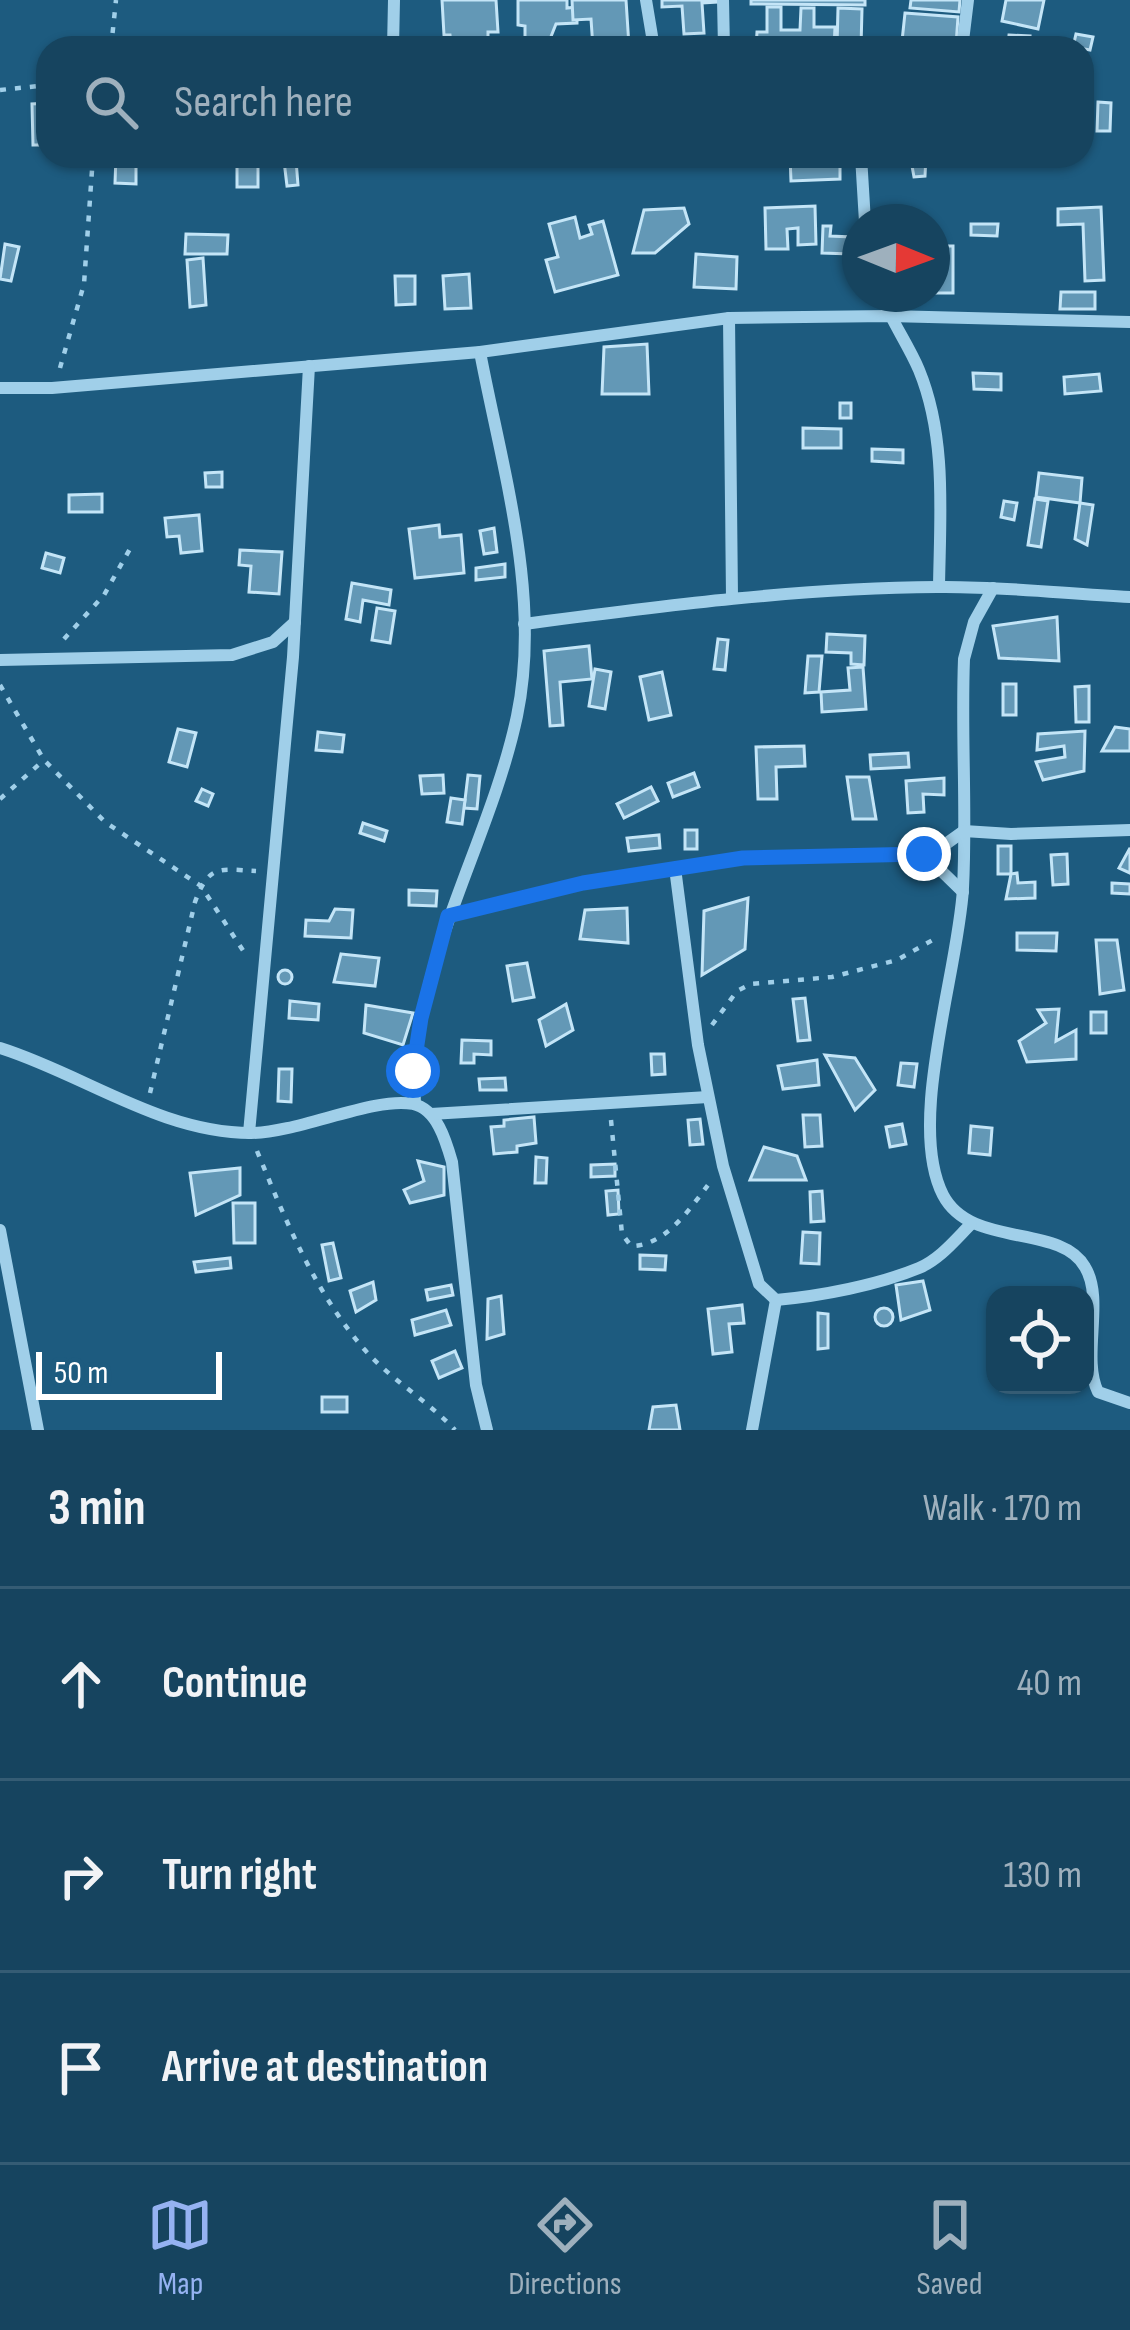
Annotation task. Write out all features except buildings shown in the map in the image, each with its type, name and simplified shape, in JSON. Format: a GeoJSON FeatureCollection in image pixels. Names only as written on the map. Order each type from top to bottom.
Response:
{"type":"FeatureCollection","features":[{"type":"Feature","properties":{"kind":"street"},"geometry":{"type":"LineString","coordinates":[[393,36],[394,0]]}},
{"type":"Feature","properties":{"kind":"street"},"geometry":{"type":"LineString","coordinates":[[646,0],[652,36]]}},
{"type":"Feature","properties":{"kind":"street"},"geometry":{"type":"LineString","coordinates":[[723,0],[724,36]]}},
{"type":"Feature","properties":{"kind":"street"},"geometry":{"type":"LineString","coordinates":[[964,36],[968,0]]}},
{"type":"Feature","properties":{"kind":"street"},"geometry":{"type":"LineString","coordinates":[[862,168],[864,204]]}},
{"type":"Feature","properties":{"kind":"street"},"geometry":{"type":"LineString","coordinates":[[888,312],[919,368],[932,409],[940,462],[938,587]]}},
{"type":"Feature","properties":{"kind":"street"},"geometry":{"type":"LineString","coordinates":[[0,388],[52,388],[480,352],[729,318],[890,316],[1130,322]]}},
{"type":"Feature","properties":{"kind":"street"},"geometry":{"type":"LineString","coordinates":[[729,318],[732,597]]}},
{"type":"Feature","properties":{"kind":"street"},"geometry":{"type":"LineString","coordinates":[[415,1104],[413,1071],[421,1018],[448,916],[505,767],[518,708],[524,624],[510,510],[480,352]]}},
{"type":"Feature","properties":{"kind":"street"},"geometry":{"type":"LineString","coordinates":[[249,1133],[296,622],[309,365]]}},
{"type":"Feature","properties":{"kind":"street"},"geometry":{"type":"LineString","coordinates":[[524,624],[732,597],[938,587],[1130,597]]}},
{"type":"Feature","properties":{"kind":"street"},"geometry":{"type":"LineString","coordinates":[[993,588],[974,622],[964,659],[963,892],[931,1118],[934,1159],[944,1196],[970,1224],[1069,1250],[1087,1268],[1091,1378],[1098,1392],[1130,1403]]}},
{"type":"Feature","properties":{"kind":"street"},"geometry":{"type":"LineString","coordinates":[[0,659],[232,656],[273,643],[296,622]]}},
{"type":"Feature","properties":{"kind":"street"},"geometry":{"type":"LineString","coordinates":[[448,916],[583,883],[675,868],[765,857],[924,854],[964,831],[1130,830]]}},
{"type":"Feature","properties":{"kind":"street"},"geometry":{"type":"LineString","coordinates":[[924,854],[963,892]]}},
{"type":"Feature","properties":{"kind":"street"},"geometry":{"type":"LineString","coordinates":[[675,868],[708,1097],[723,1166],[759,1284],[776,1300],[815,1297],[920,1268],[970,1224]]}},
{"type":"Feature","properties":{"kind":"street"},"geometry":{"type":"LineString","coordinates":[[0,1048],[146,1110],[217,1129],[287,1130],[390,1105],[415,1104],[431,1114],[446,1138],[452,1162],[476,1385],[487,1430]]}},
{"type":"Feature","properties":{"kind":"street"},"geometry":{"type":"LineString","coordinates":[[431,1114],[708,1097]]}},
{"type":"Feature","properties":{"kind":"street"},"geometry":{"type":"LineString","coordinates":[[0,1230],[38,1430]]}},
{"type":"Feature","properties":{"kind":"street"},"geometry":{"type":"LineString","coordinates":[[752,1430],[776,1300]]}},
{"type":"Feature","properties":{"kind":"path"},"geometry":{"type":"LineString","coordinates":[[112,36],[116,0]]}},
{"type":"Feature","properties":{"kind":"path"},"geometry":{"type":"LineString","coordinates":[[0,89],[36,86]]}},
{"type":"Feature","properties":{"kind":"path"},"geometry":{"type":"LineString","coordinates":[[52,388],[84,284],[92,168]]}},
{"type":"Feature","properties":{"kind":"path"},"geometry":{"type":"LineString","coordinates":[[43,660],[104,595],[130,547]]}},
{"type":"Feature","properties":{"kind":"path"},"geometry":{"type":"LineString","coordinates":[[0,685],[44,760],[105,822],[201,886],[262,980]]}},
{"type":"Feature","properties":{"kind":"path"},"geometry":{"type":"LineString","coordinates":[[0,799],[44,760]]}},
{"type":"Feature","properties":{"kind":"path"},"geometry":{"type":"LineString","coordinates":[[146,1110],[205,876],[213,871],[273,871]]}},
{"type":"Feature","properties":{"kind":"path"},"geometry":{"type":"LineString","coordinates":[[698,1045],[737,992],[752,984],[832,976],[897,960],[938,938],[959,917]]}},
{"type":"Feature","properties":{"kind":"path"},"geometry":{"type":"LineString","coordinates":[[610,1103],[622,1234],[631,1246],[648,1246],[675,1225],[723,1166]]}},
{"type":"Feature","properties":{"kind":"path"},"geometry":{"type":"LineString","coordinates":[[249,1133],[292,1238],[335,1308],[363,1348],[455,1430]]}},
{"type":"Feature","properties":{"kind":"route"},"geometry":{"type":"LineString","coordinates":[[413,1071],[421,1018],[448,916],[583,883],[743,858],[924,854]]}}]}
